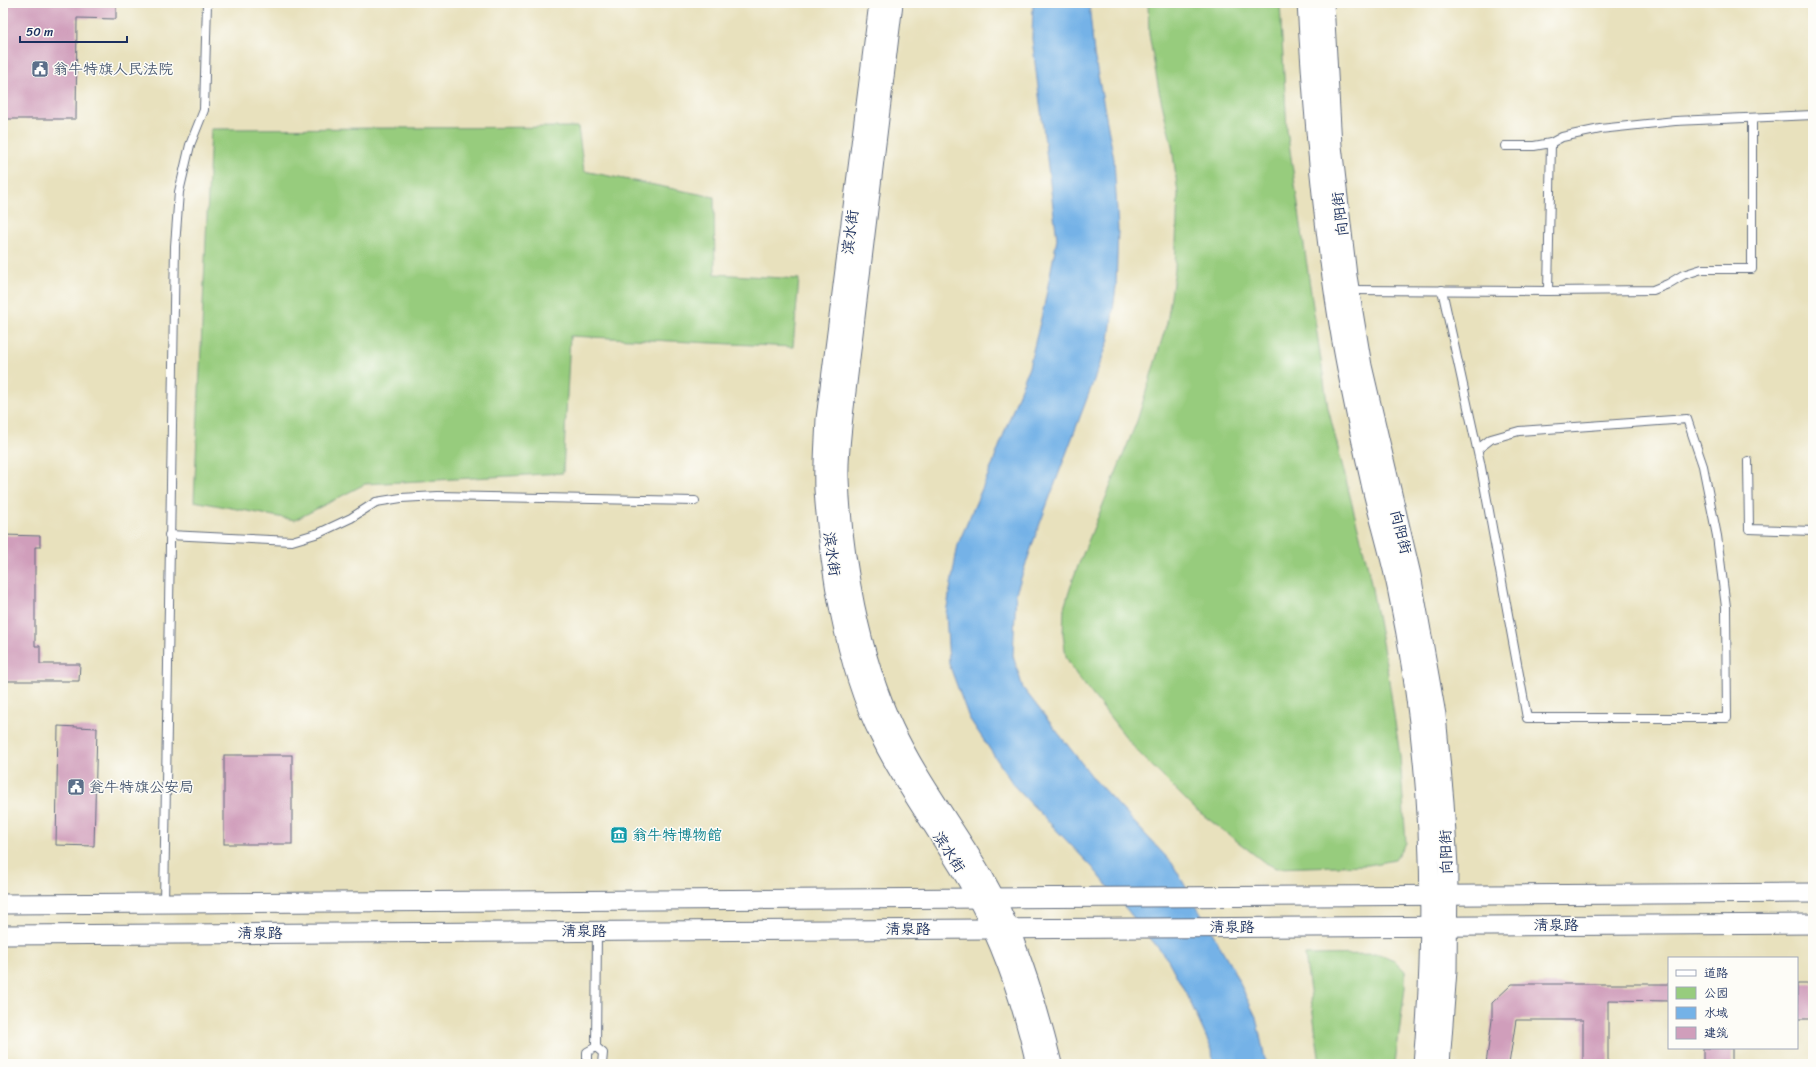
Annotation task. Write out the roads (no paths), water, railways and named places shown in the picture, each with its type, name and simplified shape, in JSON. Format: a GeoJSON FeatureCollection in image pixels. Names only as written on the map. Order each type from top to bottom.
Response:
{"type":"FeatureCollection","features":[{"type":"Feature","properties":{"kind":"street","name":"滨水街"},"geometry":{"type":"LineString","coordinates":[[879,3],[826,419],[824,487],[828,533],[836,584],[848,644],[862,696],[879,734],[917,804],[967,881],[985,898],[1000,929],[1024,967],[1042,1025],[1052,1064]]}},
{"type":"Feature","properties":{"kind":"street","name":"滨水街"},"geometry":{"type":"LineString","coordinates":[[893,3],[843,416],[839,477],[844,537],[851,584],[864,644],[877,688],[890,722],[913,766],[984,878],[985,898]]}},
{"type":"Feature","properties":{"kind":"street","name":"向阳街"},"geometry":{"type":"LineString","coordinates":[[1307,3],[1318,164],[1340,326],[1372,488],[1397,587],[1420,728],[1430,852],[1439,896]]}},
{"type":"Feature","properties":{"kind":"street","name":"向阳街"},"geometry":{"type":"LineString","coordinates":[[1324,3],[1332,146],[1349,290],[1362,366],[1411,575],[1434,708],[1444,802],[1438,926],[1423,1064]]}},
{"type":"Feature","properties":{"kind":"street","name":"清泉路"},"geometry":{"type":"LineString","coordinates":[[3,904],[1813,893]]}},
{"type":"Feature","properties":{"kind":"street","name":"清泉路"},"geometry":{"type":"LineString","coordinates":[[3,935],[1813,924]]}},
{"type":"Feature","properties":{"kind":"street","name":"向阳街"},"geometry":{"type":"LineString","coordinates":[[1438,926],[1447,970],[1440,1064]]}},
{"type":"Feature","properties":{"kind":"street","name":"滨水街"},"geometry":{"type":"LineString","coordinates":[[1000,929],[1007,964],[1028,1026],[1036,1064]]}},
{"type":"Feature","properties":{"kind":"lane"},"geometry":{"type":"LineString","coordinates":[[164,903],[175,246],[179,192],[190,145],[204,110],[207,3]]}},
{"type":"Feature","properties":{"kind":"lane"},"geometry":{"type":"LineString","coordinates":[[1504,146],[1534,146],[1551,143],[1562,137],[1600,129],[1674,121],[1813,115]]}},
{"type":"Feature","properties":{"kind":"lane"},"geometry":{"type":"LineString","coordinates":[[1349,290],[1653,290],[1668,284],[1683,275],[1702,270],[1752,269],[1752,118]]}},
{"type":"Feature","properties":{"kind":"lane"},"geometry":{"type":"LineString","coordinates":[[1548,291],[1551,143]]}},
{"type":"Feature","properties":{"kind":"lane"},"geometry":{"type":"LineString","coordinates":[[1442,290],[1478,449],[1527,718],[1727,718],[1726,607],[1717,536],[1703,466],[1687,419],[1519,431],[1491,439],[1478,449]]}},
{"type":"Feature","properties":{"kind":"lane"},"geometry":{"type":"LineString","coordinates":[[1748,461],[1749,529],[1813,531]]}},
{"type":"Feature","properties":{"kind":"lane"},"geometry":{"type":"LineString","coordinates":[[169,535],[292,541],[319,533],[351,518],[376,502],[402,498],[438,496],[695,501]]}},
{"type":"Feature","properties":{"kind":"lane"},"geometry":{"type":"LineString","coordinates":[[596,931],[596,1047],[602,1053],[602,1064]]}},
{"type":"Feature","properties":{"kind":"lane"},"geometry":{"type":"LineString","coordinates":[[587,1064],[587,1052],[596,1047]]}},
{"type":"Feature","properties":{"kind":"water"},"geometry":{"type":"Polygon","coordinates":[[[1033,3],[1089,3],[1094,54],[1114,159],[1118,229],[1116,287],[1109,340],[1036,534],[1016,593],[1013,656],[1023,688],[1094,779],[1172,863],[1232,967],[1256,1017],[1266,1064],[1213,1064],[1212,1050],[1188,997],[1168,960],[1093,868],[1015,787],[969,718],[949,664],[946,613],[958,544],[991,468],[1029,367],[1044,306],[1057,239],[1032,39],[1033,3]]]}},
{"type":"Feature","properties":{"kind":"place","name":"翁牛特旗人民法院"},"geometry":{"type":"Point","coordinates":[40,69]}},
{"type":"Feature","properties":{"kind":"place","name":"瓮牛特旗公安局"},"geometry":{"type":"Point","coordinates":[76,787]}},
{"type":"Feature","properties":{"kind":"place","name":"翁牛特博物館"},"geometry":{"type":"Point","coordinates":[619,835]}}]}
